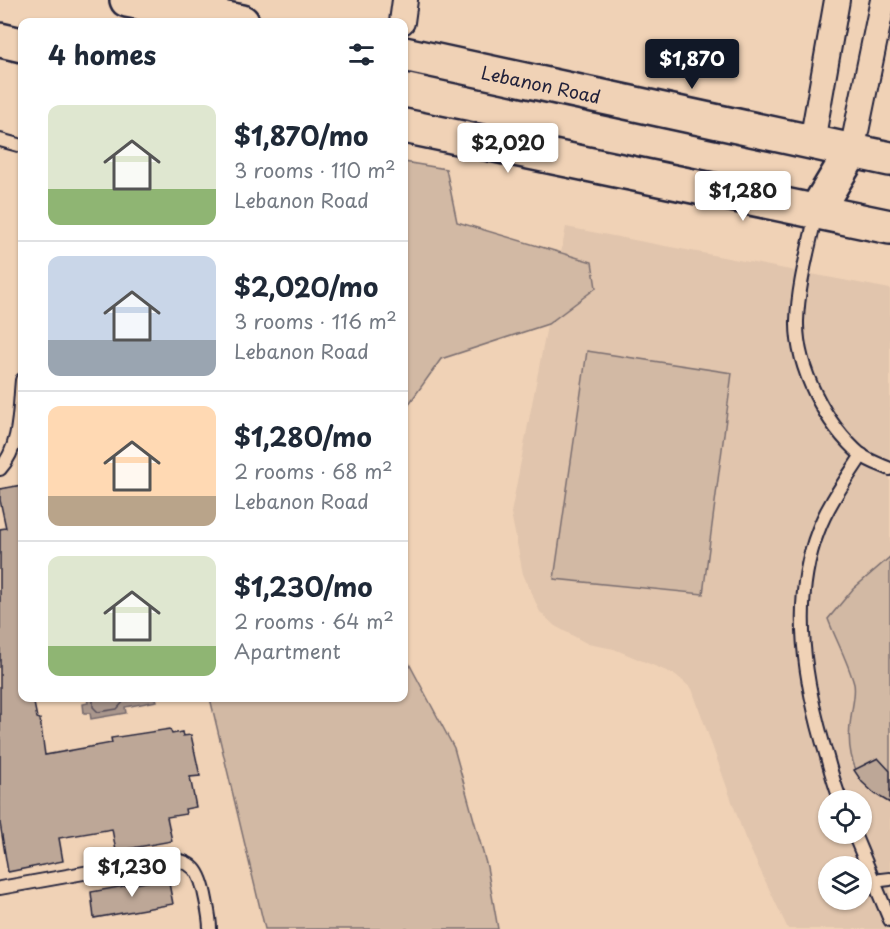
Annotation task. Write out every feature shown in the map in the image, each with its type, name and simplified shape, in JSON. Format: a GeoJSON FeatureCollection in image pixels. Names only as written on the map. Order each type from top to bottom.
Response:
{"type":"FeatureCollection","features":[{"type":"Feature","properties":{"kind":"main road"},"geometry":{"type":"LineString","coordinates":[[127,0],[221,18]]}},
{"type":"Feature","properties":{"kind":"main road"},"geometry":{"type":"LineString","coordinates":[[0,40],[18,44]]}},
{"type":"Feature","properties":{"kind":"main road","name":"Lebanon Road"},"geometry":{"type":"LineString","coordinates":[[408,55],[890,159]]}},
{"type":"Feature","properties":{"kind":"main road"},"geometry":{"type":"LineString","coordinates":[[408,127],[890,227]]}},
{"type":"Feature","properties":{"kind":"main road"},"geometry":{"type":"LineString","coordinates":[[812,142],[816,212]]}},
{"type":"Feature","properties":{"kind":"main road"},"geometry":{"type":"LineString","coordinates":[[816,212],[852,151]]}},
{"type":"Feature","properties":{"kind":"street"},"geometry":{"type":"LineString","coordinates":[[403,18],[405,0]]}},
{"type":"Feature","properties":{"kind":"street"},"geometry":{"type":"LineString","coordinates":[[812,142],[837,0]]}},
{"type":"Feature","properties":{"kind":"street"},"geometry":{"type":"LineString","coordinates":[[852,151],[883,0]]}},
{"type":"Feature","properties":{"kind":"lane"},"geometry":{"type":"LineString","coordinates":[[0,140],[18,145]]}},
{"type":"Feature","properties":{"kind":"lane"},"geometry":{"type":"LineString","coordinates":[[816,212],[797,323],[806,371],[818,400],[832,423],[862,455],[890,469]]}},
{"type":"Feature","properties":{"kind":"lane"},"geometry":{"type":"LineString","coordinates":[[0,469],[8,460],[16,438],[18,419]]}},
{"type":"Feature","properties":{"kind":"lane"},"geometry":{"type":"LineString","coordinates":[[838,790],[808,683],[803,624],[804,588],[808,563],[828,509],[862,455]]}},
{"type":"Feature","properties":{"kind":"lane"},"geometry":{"type":"LineString","coordinates":[[858,844],[890,920]]}},
{"type":"Feature","properties":{"kind":"lane"},"geometry":{"type":"LineString","coordinates":[[0,888],[172,859],[194,868],[201,876],[210,929]]}},
{"type":"Feature","properties":{"kind":"lane"},"geometry":{"type":"LineString","coordinates":[[873,881],[890,879]]}},
{"type":"Feature","properties":{"kind":"shaded area"},"geometry":{"type":"Polygon","coordinates":[[[408,163],[446,169],[457,222],[592,262],[596,288],[548,324],[441,359],[408,405],[408,163]]]}},
{"type":"Feature","properties":{"kind":"shaded area"},"geometry":{"type":"Polygon","coordinates":[[[566,227],[890,289],[890,929],[788,929],[745,838],[692,689],[676,675],[614,649],[588,644],[555,626],[540,612],[523,574],[511,513],[566,227]]]}},
{"type":"Feature","properties":{"kind":"shaded area"},"geometry":{"type":"Polygon","coordinates":[[[587,351],[732,373],[703,594],[554,579],[587,351]]]}},
{"type":"Feature","properties":{"kind":"shaded area"},"geometry":{"type":"Polygon","coordinates":[[[890,557],[890,803],[878,796],[860,778],[851,756],[849,731],[855,692],[854,684],[828,619],[853,589],[890,557]]]}},
{"type":"Feature","properties":{"kind":"shaded area"},"geometry":{"type":"Polygon","coordinates":[[[408,662],[454,748],[487,867],[498,929],[265,929],[211,702],[408,702],[408,662]]]}},
{"type":"Feature","properties":{"kind":"water"},"geometry":{"type":"Polygon","coordinates":[[[152,702],[125,707],[126,713],[91,719],[90,713],[84,713],[83,704],[152,702]]]}},
{"type":"Feature","properties":{"kind":"building"},"geometry":{"type":"Polygon","coordinates":[[[18,486],[18,702],[34,702],[37,718],[40,719],[45,755],[112,743],[111,738],[170,729],[172,734],[182,732],[183,736],[191,735],[200,776],[190,777],[196,807],[185,809],[186,814],[167,817],[172,841],[116,851],[112,829],[59,838],[63,861],[8,872],[0,823],[0,529],[6,528],[0,489],[18,486]]]}},
{"type":"Feature","properties":{"kind":"building"},"geometry":{"type":"Polygon","coordinates":[[[878,758],[890,771],[890,803],[875,794],[862,782],[854,770],[878,758]]]}},
{"type":"Feature","properties":{"kind":"building"},"geometry":{"type":"Polygon","coordinates":[[[168,878],[173,904],[94,918],[91,892],[168,878]]]}}]}
